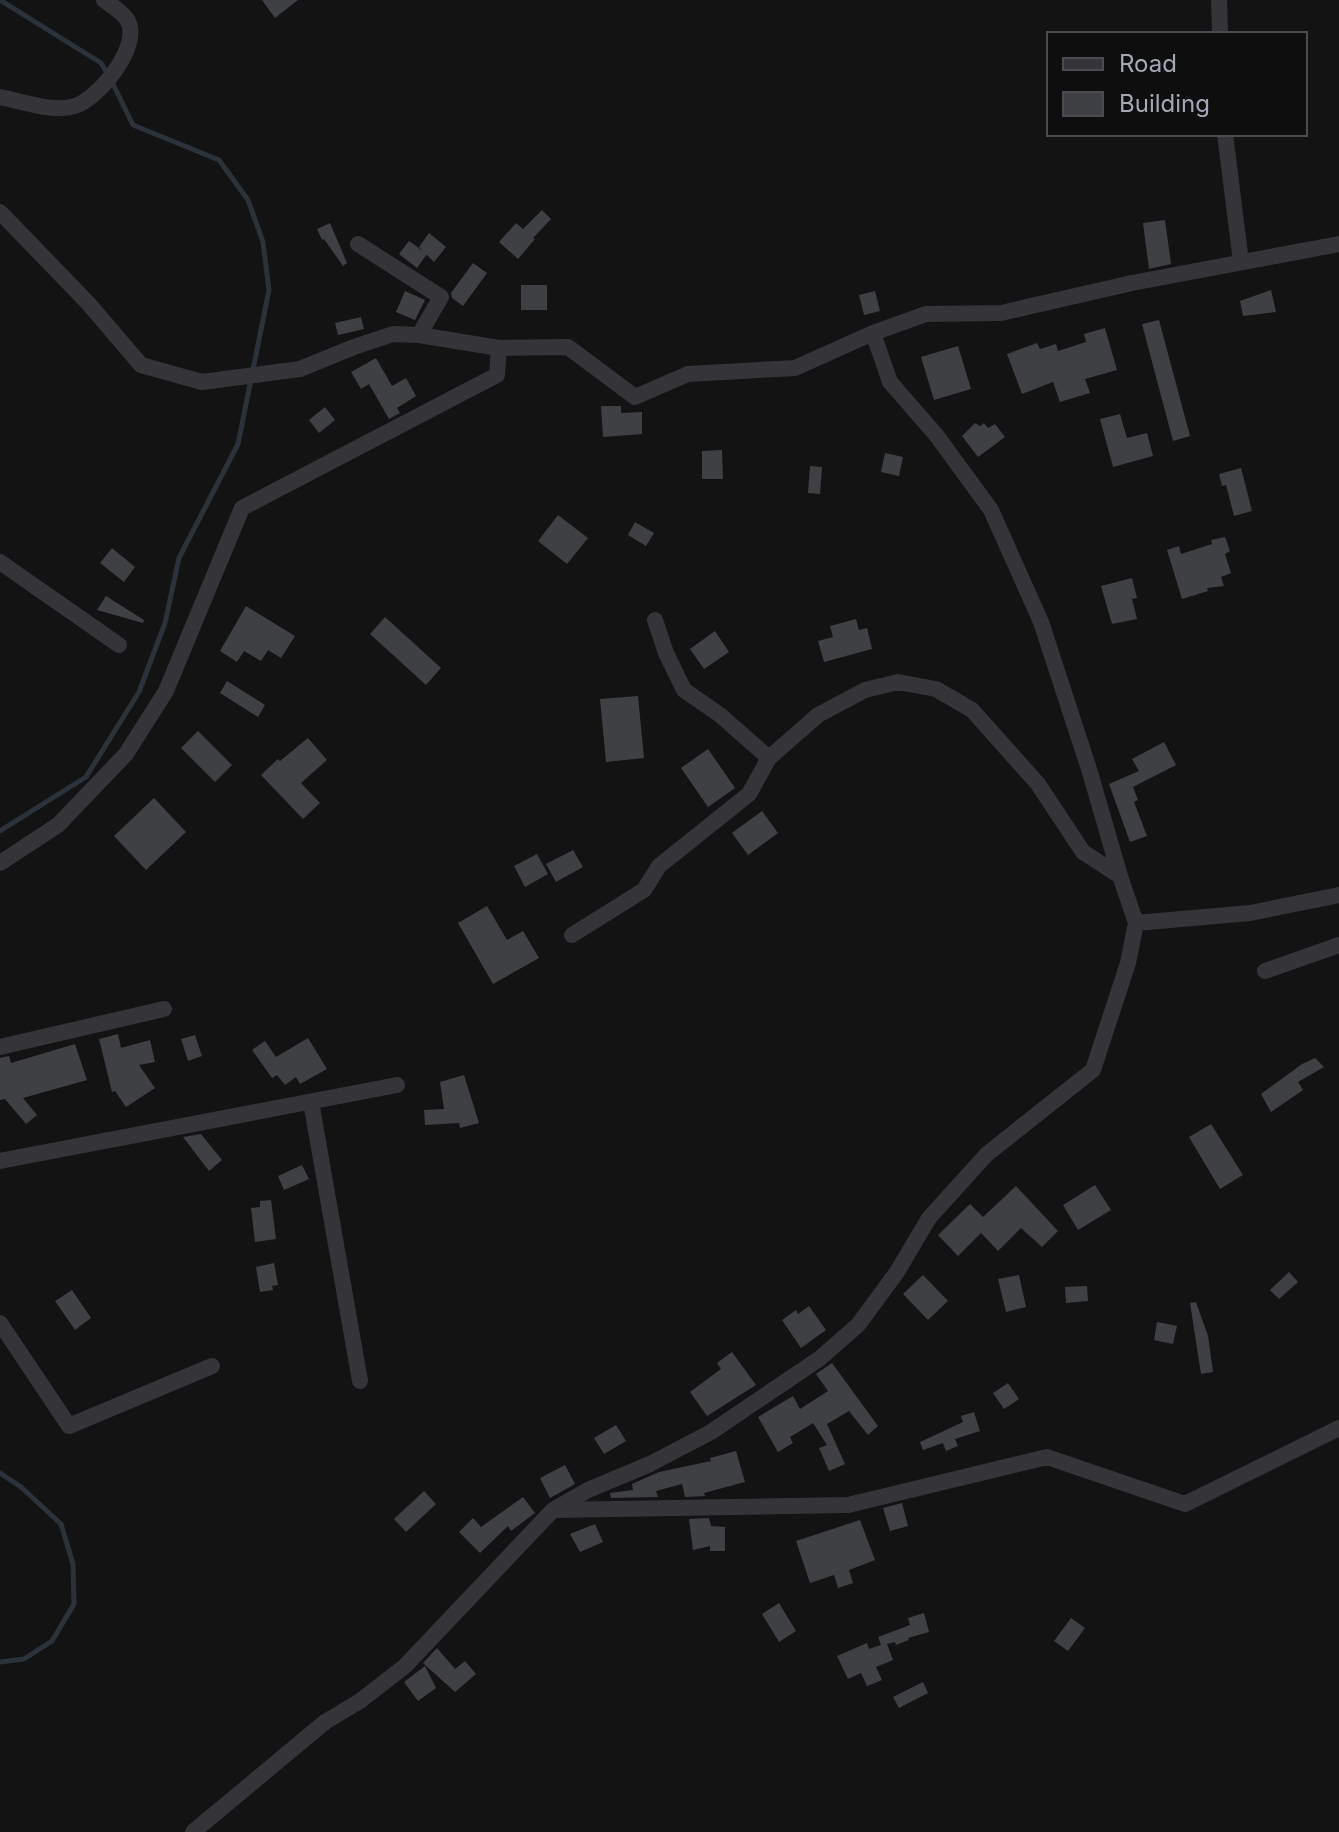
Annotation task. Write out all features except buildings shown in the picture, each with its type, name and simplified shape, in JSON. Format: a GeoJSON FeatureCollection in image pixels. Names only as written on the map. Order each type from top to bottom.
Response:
{"type":"FeatureCollection","features":[{"type":"Feature","properties":{"kind":"street"},"geometry":{"type":"LineString","coordinates":[[0,97],[63,108],[93,97],[107,83],[127,44],[130,31],[125,18],[104,0]]}},
{"type":"Feature","properties":{"kind":"street"},"geometry":{"type":"LineString","coordinates":[[1219,0],[1220,32]]}},
{"type":"Feature","properties":{"kind":"street"},"geometry":{"type":"LineString","coordinates":[[1225,136],[1241,262]]}},
{"type":"Feature","properties":{"kind":"street"},"geometry":{"type":"LineString","coordinates":[[0,212],[88,303],[141,365],[202,382],[300,369],[393,334],[419,335],[499,348],[568,347],[635,397],[688,374],[795,368],[873,333],[926,314],[1001,313],[1132,283],[1339,244]]}},
{"type":"Feature","properties":{"kind":"street"},"geometry":{"type":"LineString","coordinates":[[358,244],[441,297],[419,335]]}},
{"type":"Feature","properties":{"kind":"street"},"geometry":{"type":"LineString","coordinates":[[193,1832],[325,1722],[360,1701],[405,1666],[553,1510],[588,1490],[650,1464],[711,1432],[819,1359],[858,1325],[897,1272],[929,1218],[987,1154],[1093,1070],[1125,976],[1136,923],[1041,622],[998,524],[937,436],[890,382],[873,333]]}},
{"type":"Feature","properties":{"kind":"street"},"geometry":{"type":"LineString","coordinates":[[0,863],[58,825],[126,754],[166,691],[242,508],[497,375],[499,348]]}},
{"type":"Feature","properties":{"kind":"street"},"geometry":{"type":"LineString","coordinates":[[0,562],[119,645]]}},
{"type":"Feature","properties":{"kind":"street"},"geometry":{"type":"LineString","coordinates":[[655,620],[666,653],[684,690],[720,715],[769,758]]}},
{"type":"Feature","properties":{"kind":"street"},"geometry":{"type":"LineString","coordinates":[[572,935],[644,890],[659,866],[749,794],[769,758],[818,715],[865,690],[898,682],[936,689],[972,710],[1038,784],[1083,852],[1120,876]]}},
{"type":"Feature","properties":{"kind":"street"},"geometry":{"type":"LineString","coordinates":[[1136,923],[1250,913],[1339,895]]}},
{"type":"Feature","properties":{"kind":"street"},"geometry":{"type":"LineString","coordinates":[[1265,971],[1339,945]]}},
{"type":"Feature","properties":{"kind":"street"},"geometry":{"type":"LineString","coordinates":[[0,1047],[164,1009]]}},
{"type":"Feature","properties":{"kind":"street"},"geometry":{"type":"LineString","coordinates":[[0,1161],[397,1085]]}},
{"type":"Feature","properties":{"kind":"street"},"geometry":{"type":"LineString","coordinates":[[311,1102],[360,1381]]}},
{"type":"Feature","properties":{"kind":"street"},"geometry":{"type":"LineString","coordinates":[[0,1323],[69,1426],[212,1366]]}},
{"type":"Feature","properties":{"kind":"street"},"geometry":{"type":"LineString","coordinates":[[553,1510],[848,1505],[1047,1457],[1185,1504],[1339,1428]]}},
{"type":"Feature","properties":{"kind":"waterway"},"geometry":{"type":"LineString","coordinates":[[0,0],[101,63],[107,73]]}},
{"type":"Feature","properties":{"kind":"waterway"},"geometry":{"type":"LineString","coordinates":[[0,831],[86,777],[139,692],[165,623],[179,558],[238,444],[269,290],[263,242],[248,200],[219,160],[133,125],[112,82]]}},
{"type":"Feature","properties":{"kind":"waterway"},"geometry":{"type":"LineString","coordinates":[[0,1473],[21,1487],[61,1524],[73,1564],[74,1604],[52,1641],[24,1659],[0,1662]]}}]}
